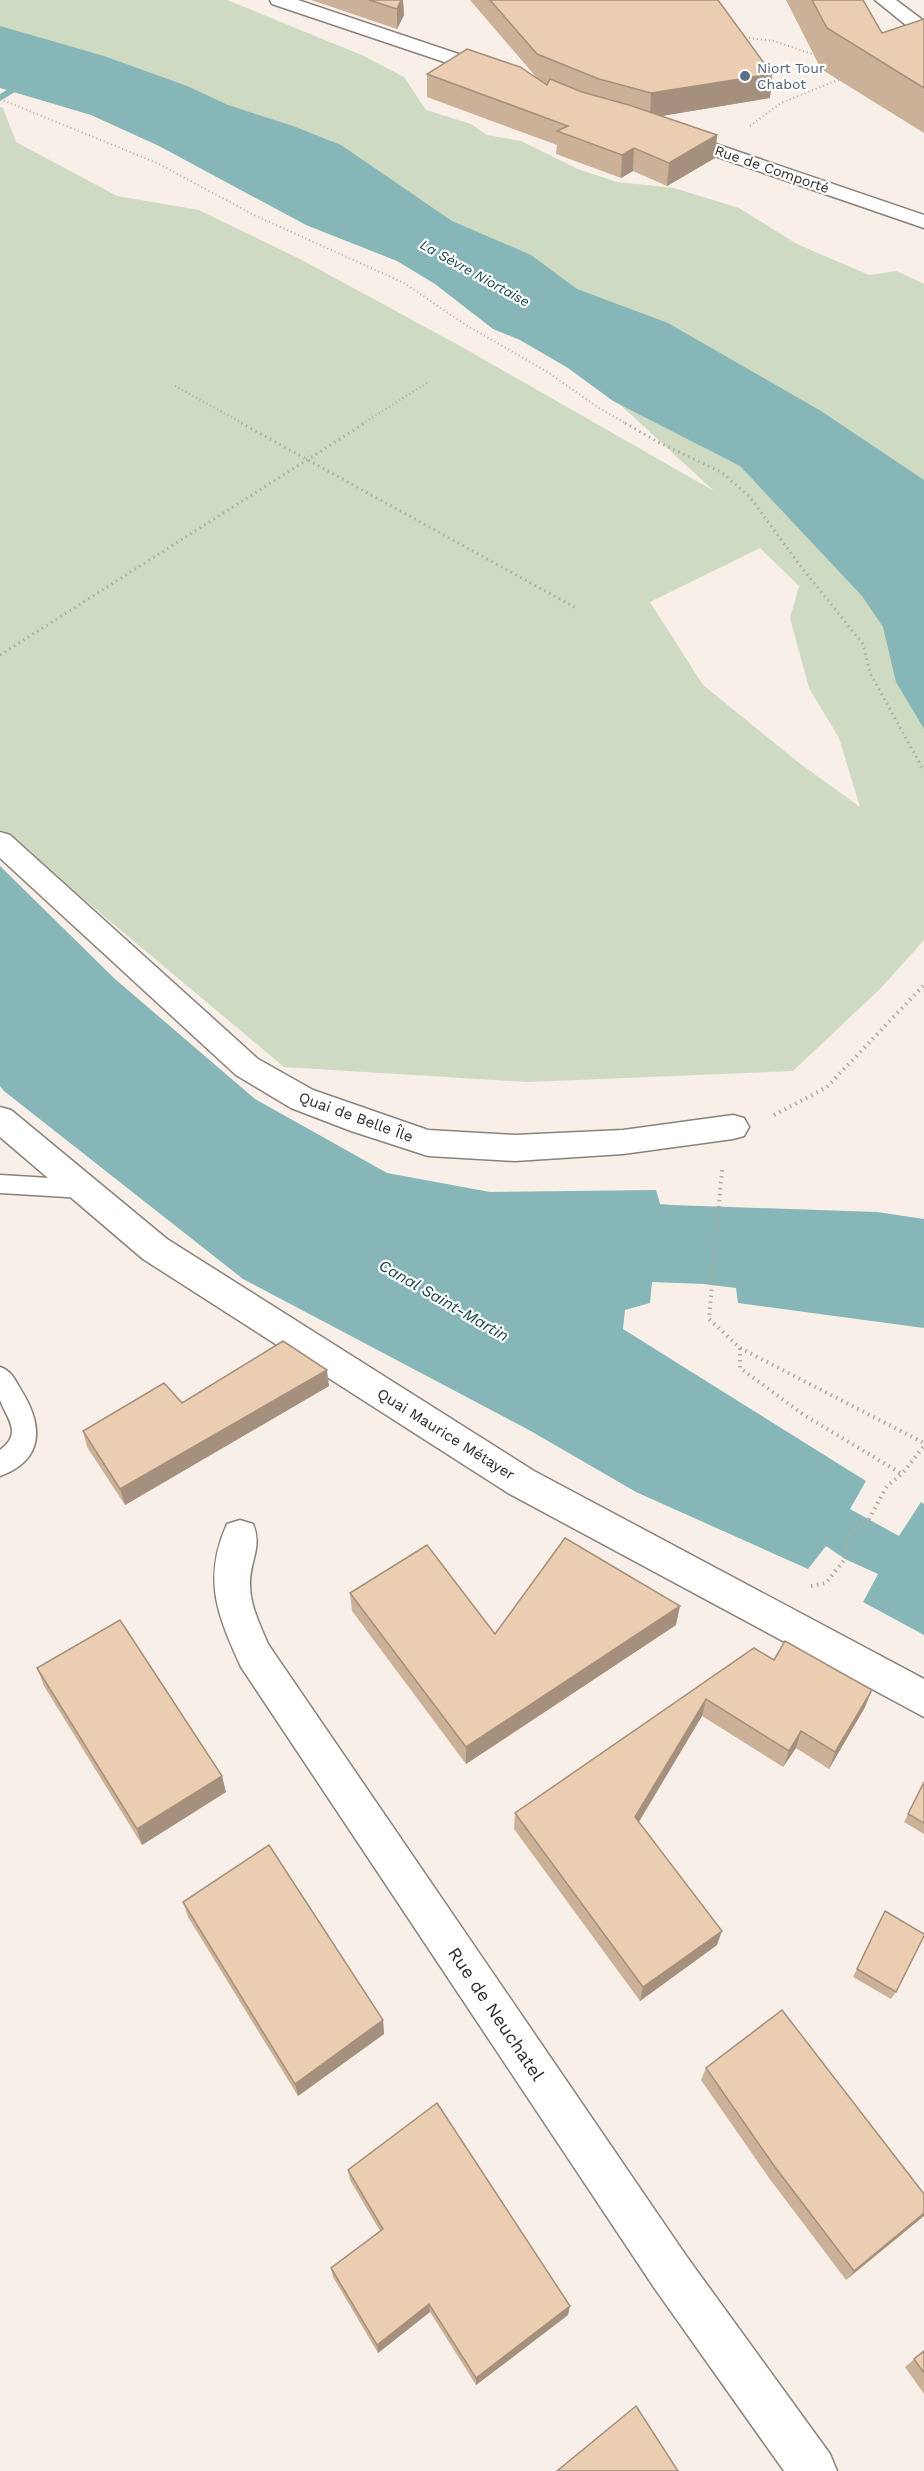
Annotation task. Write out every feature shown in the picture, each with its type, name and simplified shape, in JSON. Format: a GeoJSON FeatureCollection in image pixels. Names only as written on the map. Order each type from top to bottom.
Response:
{"type":"FeatureCollection","features":[{"type":"Feature","properties":{"kind":"street"},"geometry":{"type":"LineString","coordinates":[[279,0],[507,77]]}},
{"type":"Feature","properties":{"kind":"street"},"geometry":{"type":"LineString","coordinates":[[884,0],[924,30]]}},
{"type":"Feature","properties":{"kind":"street","name":"Rue de Comporté"},"geometry":{"type":"LineString","coordinates":[[657,129],[924,222]]}},
{"type":"Feature","properties":{"kind":"street","name":"Quai de Belle Île"},"geometry":{"type":"LineString","coordinates":[[0,842],[247,1067],[302,1099],[362,1122],[428,1143],[515,1148],[623,1142],[733,1126]]}},
{"type":"Feature","properties":{"kind":"street","name":"Quai Maurice Métayer"},"geometry":{"type":"LineString","coordinates":[[0,1119],[154,1249],[521,1482],[924,1699]]}},
{"type":"Feature","properties":{"kind":"street","name":"Rue de Neuchatel"},"geometry":{"type":"LineString","coordinates":[[240,1536],[231,1584],[238,1617],[254,1655],[671,2273],[813,2471]]}},
{"type":"Feature","properties":{"kind":"lane"},"geometry":{"type":"LineString","coordinates":[[0,1184],[82,1189]]}},
{"type":"Feature","properties":{"kind":"lane"},"geometry":{"type":"LineString","coordinates":[[0,1378],[24,1415],[26,1429],[22,1447],[0,1465]]}},
{"type":"Feature","properties":{"kind":"path"},"geometry":{"type":"LineString","coordinates":[[734,37],[774,41],[808,54],[825,55]]}},
{"type":"Feature","properties":{"kind":"path"},"geometry":{"type":"LineString","coordinates":[[725,153],[761,115],[794,95],[848,76]]}},
{"type":"Feature","properties":{"kind":"path"},"geometry":{"type":"LineString","coordinates":[[0,99],[157,163],[254,215],[404,283],[466,325],[546,371],[599,408],[658,442],[721,472],[749,496],[802,568],[863,644],[870,673],[924,771]]}},
{"type":"Feature","properties":{"kind":"path"},"geometry":{"type":"LineString","coordinates":[[0,655],[430,381]]}},
{"type":"Feature","properties":{"kind":"path"},"geometry":{"type":"LineString","coordinates":[[175,386],[576,608]]}},
{"type":"Feature","properties":{"kind":"path"},"geometry":{"type":"LineString","coordinates":[[733,1126],[783,1113],[827,1087],[924,985]]}},
{"type":"Feature","properties":{"kind":"path"},"geometry":{"type":"LineString","coordinates":[[721,1175],[709,1319],[740,1348],[924,1444],[902,1474],[887,1486],[869,1519],[848,1535],[845,1559],[826,1583],[807,1587]]}},
{"type":"Feature","properties":{"kind":"path"},"geometry":{"type":"LineString","coordinates":[[740,1348],[740,1368],[804,1415],[902,1474]]}},
{"type":"Feature","properties":{"kind":"green space"},"geometry":{"type":"Polygon","coordinates":[[[0,0],[227,0],[364,56],[404,77],[426,110],[471,124],[487,135],[521,141],[578,169],[617,182],[674,188],[739,208],[797,244],[869,275],[897,271],[924,284],[924,940],[881,988],[793,1071],[528,1082],[284,1067],[0,829],[0,107],[3,108],[16,142],[117,196],[199,210],[300,259],[462,347],[714,491],[494,289],[0,31],[0,0]],[[760,548],[650,602],[703,685],[798,762],[860,807],[839,738],[809,688],[790,618],[799,586],[760,548]]]}},
{"type":"Feature","properties":{"kind":"water","name":"La Sèvre Niortaise"},"geometry":{"type":"Polygon","coordinates":[[[0,26],[104,56],[187,86],[228,105],[293,126],[341,145],[452,221],[531,255],[577,289],[668,323],[821,411],[924,480],[924,729],[896,682],[883,627],[862,596],[740,466],[613,401],[568,368],[520,340],[493,329],[435,284],[397,261],[306,225],[159,146],[91,115],[0,88],[0,26]]]}},
{"type":"Feature","properties":{"kind":"water","name":"Canal Saint-Martin"},"geometry":{"type":"Polygon","coordinates":[[[0,866],[115,979],[255,1099],[387,1173],[490,1192],[656,1190],[660,1204],[877,1212],[924,1219],[924,1328],[738,1303],[736,1288],[652,1282],[650,1303],[625,1310],[623,1329],[866,1481],[850,1509],[899,1536],[921,1502],[924,1504],[924,1635],[863,1602],[878,1574],[845,1559],[826,1546],[808,1569],[636,1492],[529,1430],[243,1279],[4,1091],[0,1086],[0,866]]]}},
{"type":"Feature","properties":{"kind":"building"},"geometry":{"type":"Polygon","coordinates":[[[369,0],[401,0],[397,9],[369,0]]]}},
{"type":"Feature","properties":{"kind":"building"},"geometry":{"type":"Polygon","coordinates":[[[490,0],[718,0],[772,74],[651,93],[599,79],[537,54],[490,0]]]}},
{"type":"Feature","properties":{"kind":"building"},"geometry":{"type":"Polygon","coordinates":[[[812,0],[863,0],[882,33],[924,19],[924,88],[827,28],[812,0]]]}},
{"type":"Feature","properties":{"kind":"building"},"geometry":{"type":"Polygon","coordinates":[[[467,49],[520,67],[547,85],[550,79],[582,92],[629,105],[717,135],[669,163],[634,148],[622,155],[557,131],[568,126],[427,74],[467,49]]]}},
{"type":"Feature","properties":{"kind":"building"},"geometry":{"type":"Polygon","coordinates":[[[283,1341],[327,1370],[120,1489],[83,1431],[164,1383],[182,1403],[283,1341]]]}},
{"type":"Feature","properties":{"kind":"building"},"geometry":{"type":"Polygon","coordinates":[[[565,1538],[680,1606],[466,1747],[350,1593],[427,1545],[495,1634],[565,1538]]]}},
{"type":"Feature","properties":{"kind":"building"},"geometry":{"type":"Polygon","coordinates":[[[120,1620],[222,1776],[137,1829],[37,1668],[120,1620]]]}},
{"type":"Feature","properties":{"kind":"building"},"geometry":{"type":"Polygon","coordinates":[[[785,1641],[872,1690],[835,1752],[801,1731],[789,1751],[706,1699],[635,1817],[722,1931],[643,1987],[515,1813],[754,1648],[774,1660],[785,1641]]]}},
{"type":"Feature","properties":{"kind":"building"},"geometry":{"type":"Polygon","coordinates":[[[924,1782],[924,1823],[908,1814],[924,1782]]]}},
{"type":"Feature","properties":{"kind":"building"},"geometry":{"type":"Polygon","coordinates":[[[269,1845],[383,2020],[295,2084],[183,1902],[269,1845]]]}},
{"type":"Feature","properties":{"kind":"building"},"geometry":{"type":"Polygon","coordinates":[[[885,1911],[924,1934],[896,1992],[857,1969],[885,1911]]]}},
{"type":"Feature","properties":{"kind":"building"},"geometry":{"type":"Polygon","coordinates":[[[782,2010],[924,2194],[924,2213],[854,2271],[775,2167],[706,2068],[782,2010]]]}},
{"type":"Feature","properties":{"kind":"building"},"geometry":{"type":"Polygon","coordinates":[[[437,2103],[570,2306],[476,2378],[429,2304],[377,2345],[331,2268],[383,2229],[348,2170],[437,2103]]]}},
{"type":"Feature","properties":{"kind":"building"},"geometry":{"type":"Polygon","coordinates":[[[924,2351],[924,2373],[914,2359],[924,2351]]]}},
{"type":"Feature","properties":{"kind":"building"},"geometry":{"type":"Polygon","coordinates":[[[636,2406],[678,2471],[557,2471],[636,2406]]]}},
{"type":"Feature","properties":{"kind":"waterway"},"geometry":{"type":"LineString","coordinates":[[0,98],[30,80]]}},
{"type":"Feature","properties":{"kind":"place","name":"Niort Tour Chabot"},"geometry":{"type":"Point","coordinates":[745,76]}}]}
